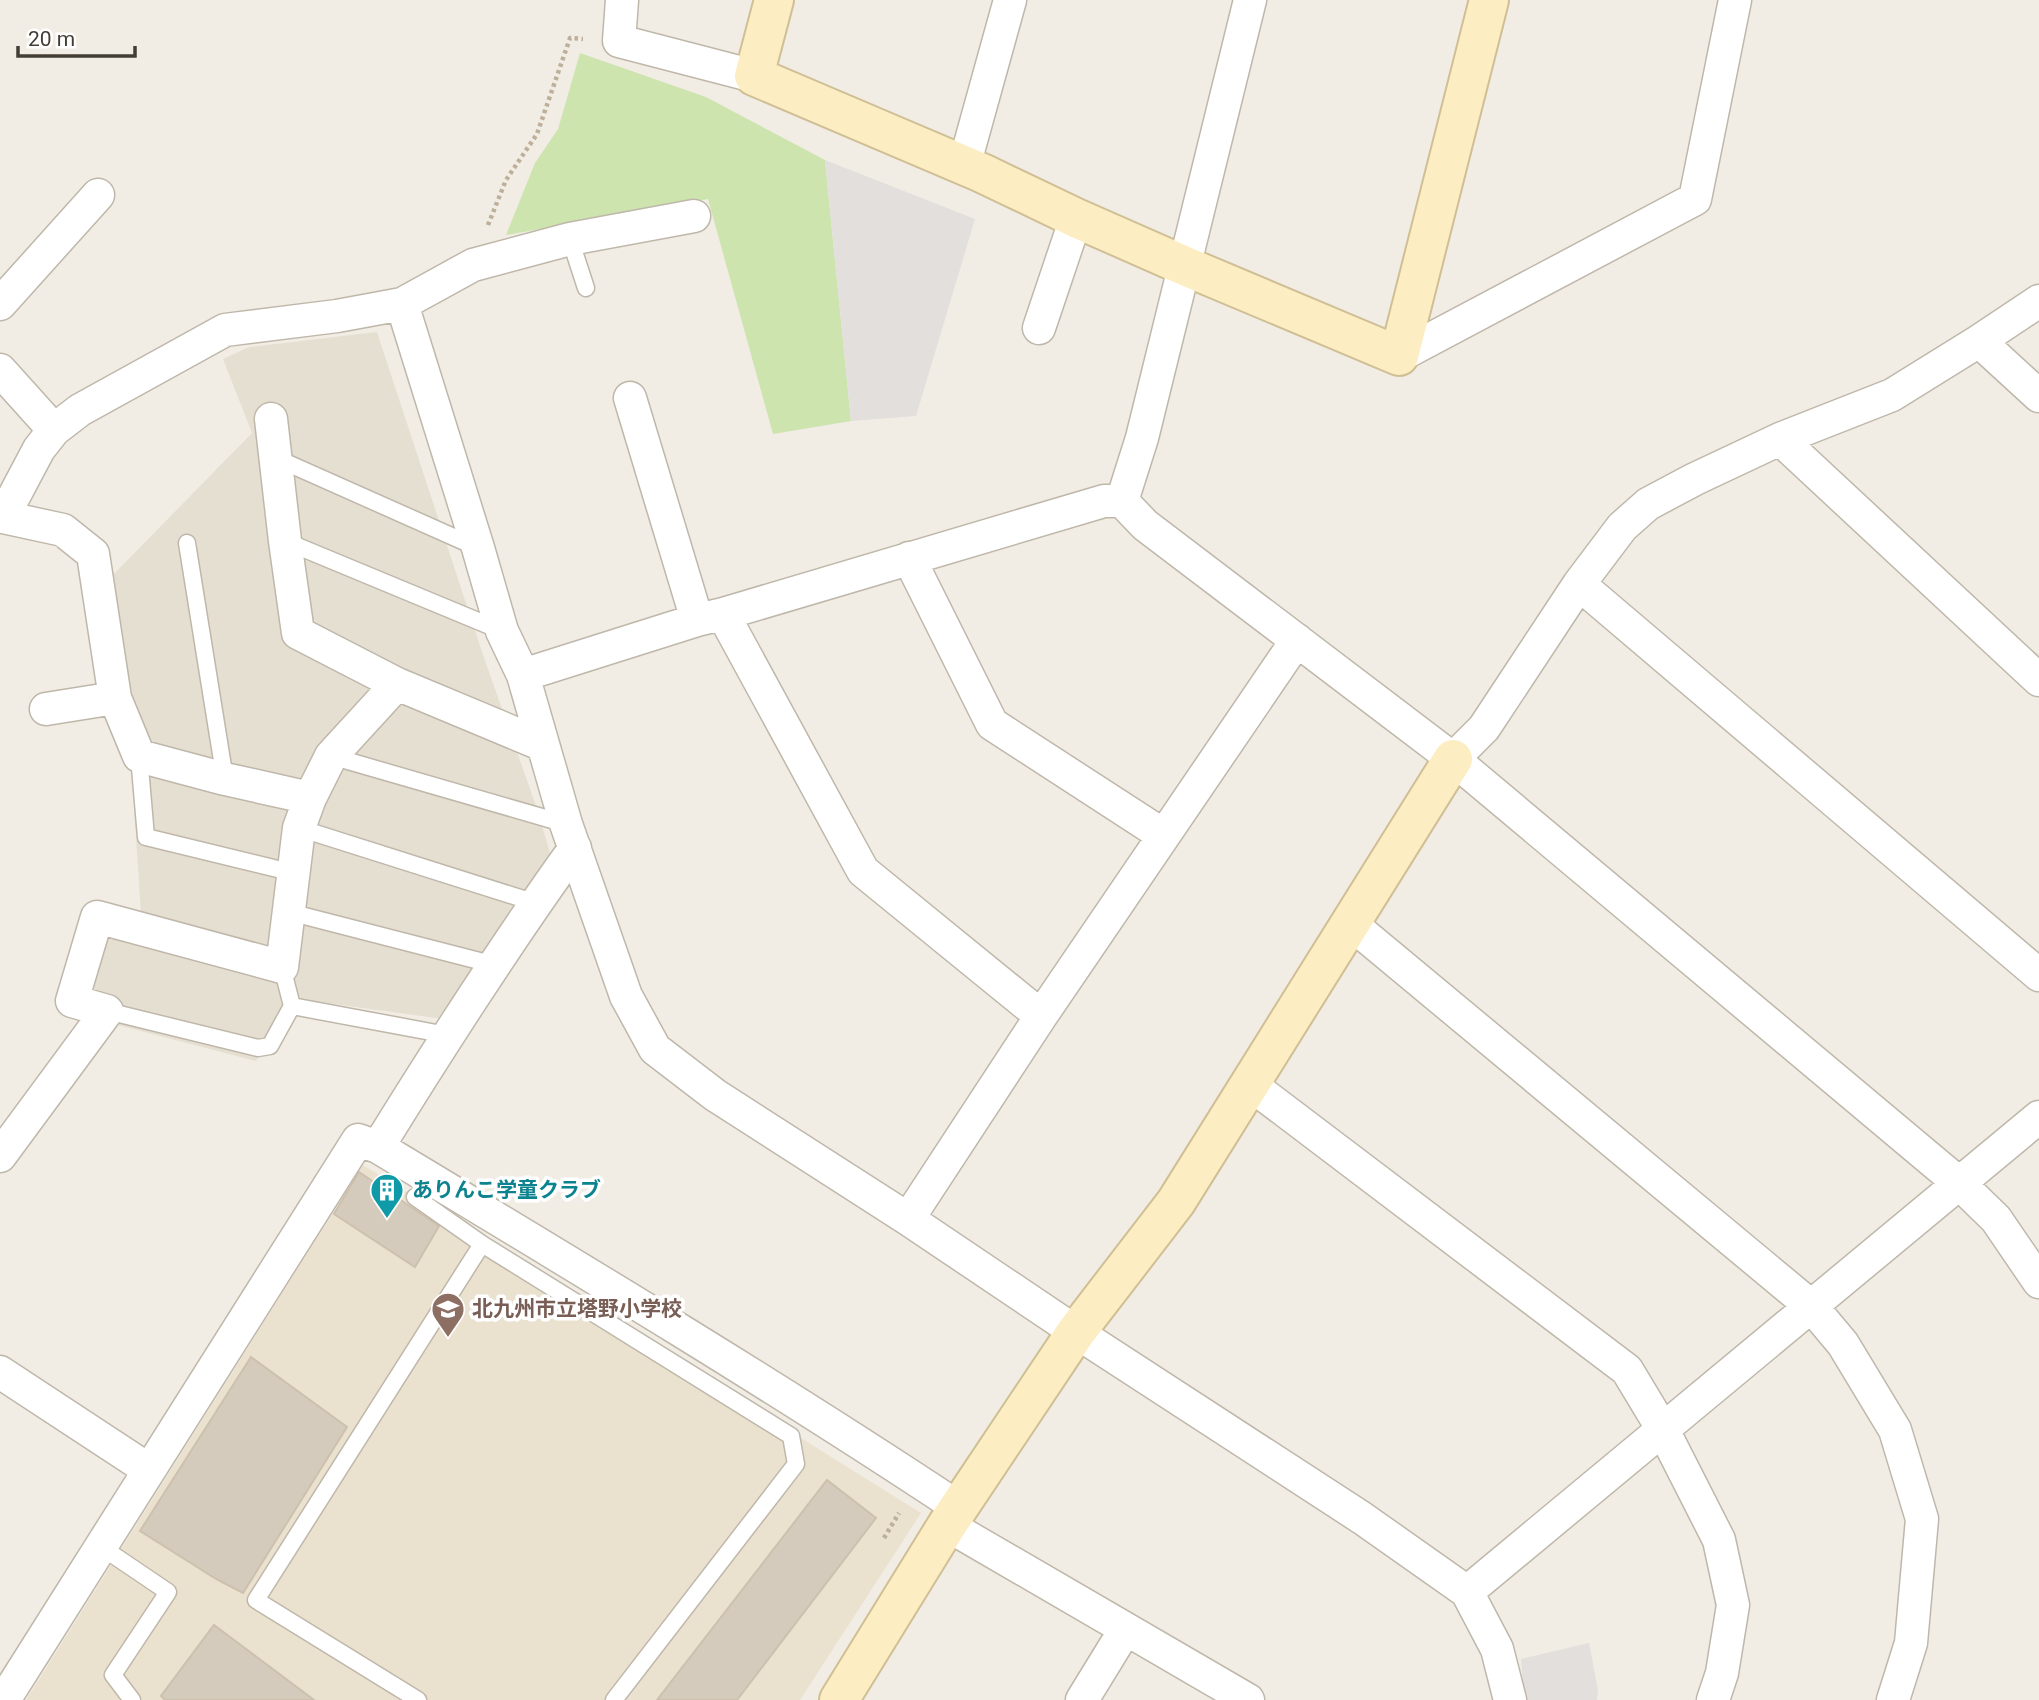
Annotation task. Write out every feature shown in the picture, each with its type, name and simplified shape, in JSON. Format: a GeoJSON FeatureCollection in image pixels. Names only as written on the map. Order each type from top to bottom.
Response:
{"type":"FeatureCollection","features":[{"type":"Feature","properties":{"kind":"street"},"geometry":{"type":"LineString","coordinates":[[622,0],[619,41],[754,76],[964,166],[1185,266],[1399,356]]}},
{"type":"Feature","properties":{"kind":"street"},"geometry":{"type":"LineString","coordinates":[[754,76],[774,0]]}},
{"type":"Feature","properties":{"kind":"street"},"geometry":{"type":"LineString","coordinates":[[964,166],[1010,0]]}},
{"type":"Feature","properties":{"kind":"street"},"geometry":{"type":"LineString","coordinates":[[1122,500],[1142,438],[1250,0]]}},
{"type":"Feature","properties":{"kind":"street"},"geometry":{"type":"LineString","coordinates":[[1399,356],[1489,0]]}},
{"type":"Feature","properties":{"kind":"street"},"geometry":{"type":"LineString","coordinates":[[1399,356],[1695,199],[1735,0]]}},
{"type":"Feature","properties":{"kind":"street"},"geometry":{"type":"LineString","coordinates":[[0,304],[98,195]]}},
{"type":"Feature","properties":{"kind":"street"},"geometry":{"type":"LineString","coordinates":[[310,798],[139,756],[115,698],[93,554],[63,530],[1,519],[39,449],[54,430],[80,411],[225,330],[337,316],[402,304],[472,265],[570,239],[694,216]]}},
{"type":"Feature","properties":{"kind":"street"},"geometry":{"type":"LineString","coordinates":[[1039,328],[1076,218]]}},
{"type":"Feature","properties":{"kind":"street"},"geometry":{"type":"LineString","coordinates":[[839,1700],[953,1517],[1076,1332],[1176,1202],[1453,759],[1484,728],[1579,584],[1622,527],[1648,504],[1695,478],[1780,439],[1892,396],[2039,301]]}},
{"type":"Feature","properties":{"kind":"street"},"geometry":{"type":"LineString","coordinates":[[402,304],[502,631],[523,676],[571,836],[626,996],[655,1049],[715,1095],[1362,1518],[1467,1592],[1497,1649],[1510,1700]]}},
{"type":"Feature","properties":{"kind":"street"},"geometry":{"type":"LineString","coordinates":[[1979,341],[2039,396]]}},
{"type":"Feature","properties":{"kind":"street"},"geometry":{"type":"LineString","coordinates":[[0,370],[54,430]]}},
{"type":"Feature","properties":{"kind":"street"},"geometry":{"type":"LineString","coordinates":[[630,398],[710,617],[863,871],[1041,1016]]}},
{"type":"Feature","properties":{"kind":"street"},"geometry":{"type":"LineString","coordinates":[[271,419],[298,633],[397,684],[543,745]]}},
{"type":"Feature","properties":{"kind":"street"},"geometry":{"type":"LineString","coordinates":[[1780,439],[2039,680]]}},
{"type":"Feature","properties":{"kind":"street"},"geometry":{"type":"LineString","coordinates":[[523,676],[710,617],[1104,500],[1122,500],[1145,526],[1453,759],[1960,1184],[1996,1219],[2039,1282]]}},
{"type":"Feature","properties":{"kind":"street"},"geometry":{"type":"LineString","coordinates":[[909,558],[992,724],[1163,835]]}},
{"type":"Feature","properties":{"kind":"street"},"geometry":{"type":"LineString","coordinates":[[1579,584],[2039,975]]}},
{"type":"Feature","properties":{"kind":"street"},"geometry":{"type":"LineString","coordinates":[[908,1219],[1041,1016],[1297,640]]}},
{"type":"Feature","properties":{"kind":"street"},"geometry":{"type":"LineString","coordinates":[[0,1156],[107,1011],[72,1001],[97,917],[282,967],[299,828],[310,798],[331,755],[397,684]]}},
{"type":"Feature","properties":{"kind":"street"},"geometry":{"type":"LineString","coordinates":[[46,709],[115,698]]}},
{"type":"Feature","properties":{"kind":"street"},"geometry":{"type":"LineString","coordinates":[[379,1147],[447,1035],[536,903],[571,836]]}},
{"type":"Feature","properties":{"kind":"street"},"geometry":{"type":"LineString","coordinates":[[1350,923],[1812,1307],[1843,1344],[1895,1430],[1922,1519],[1911,1643],[1893,1700]]}},
{"type":"Feature","properties":{"kind":"street"},"geometry":{"type":"LineString","coordinates":[[1251,1085],[1626,1370],[1662,1428],[1719,1539],[1733,1605],[1722,1673],[1713,1700]]}},
{"type":"Feature","properties":{"kind":"street"},"geometry":{"type":"LineString","coordinates":[[1467,1592],[2039,1117]]}},
{"type":"Feature","properties":{"kind":"street"},"geometry":{"type":"LineString","coordinates":[[4,1700],[358,1140],[379,1147],[591,1293],[953,1517],[1125,1630],[1248,1700]]}},
{"type":"Feature","properties":{"kind":"street"},"geometry":{"type":"LineString","coordinates":[[0,1372],[149,1470]]}},
{"type":"Feature","properties":{"kind":"street"},"geometry":{"type":"LineString","coordinates":[[1082,1700],[1125,1630]]}},
{"type":"Feature","properties":{"kind":"lane"},"geometry":{"type":"LineString","coordinates":[[570,239],[586,288]]}},
{"type":"Feature","properties":{"kind":"lane"},"geometry":{"type":"LineString","coordinates":[[276,458],[478,548]]}},
{"type":"Feature","properties":{"kind":"lane"},"geometry":{"type":"LineString","coordinates":[[285,541],[502,631]]}},
{"type":"Feature","properties":{"kind":"lane"},"geometry":{"type":"LineString","coordinates":[[187,543],[225,779]]}},
{"type":"Feature","properties":{"kind":"lane"},"geometry":{"type":"LineString","coordinates":[[331,755],[571,836]]}},
{"type":"Feature","properties":{"kind":"lane"},"geometry":{"type":"LineString","coordinates":[[139,756],[146,837],[294,873]]}},
{"type":"Feature","properties":{"kind":"lane"},"geometry":{"type":"LineString","coordinates":[[299,828],[536,903]]}},
{"type":"Feature","properties":{"kind":"lane"},"geometry":{"type":"LineString","coordinates":[[289,912],[495,965]]}},
{"type":"Feature","properties":{"kind":"lane"},"geometry":{"type":"LineString","coordinates":[[107,1011],[258,1048],[270,1046],[292,1006],[282,967]]}},
{"type":"Feature","properties":{"kind":"lane"},"geometry":{"type":"LineString","coordinates":[[292,1006],[447,1035]]}},
{"type":"Feature","properties":{"kind":"lane"},"geometry":{"type":"LineString","coordinates":[[415,1198],[482,1244],[591,1293]]}},
{"type":"Feature","properties":{"kind":"lane"},"geometry":{"type":"LineString","coordinates":[[418,1700],[256,1600],[482,1244]]}},
{"type":"Feature","properties":{"kind":"lane"},"geometry":{"type":"LineString","coordinates":[[614,1700],[796,1465],[791,1436],[643,1325]]}},
{"type":"Feature","properties":{"kind":"lane"},"geometry":{"type":"LineString","coordinates":[[100,1546],[168,1592],[113,1675],[131,1700]]}},
{"type":"Feature","properties":{"kind":"path"},"geometry":{"type":"LineString","coordinates":[[506,180],[537,134],[570,38],[619,41]]}},
{"type":"Feature","properties":{"kind":"shaded area"},"geometry":{"type":"Polygon","coordinates":[[[825,160],[975,219],[916,416],[851,421],[825,160]]]}},
{"type":"Feature","properties":{"kind":"shaded area"},"geometry":{"type":"Polygon","coordinates":[[[377,332],[551,856],[443,1019],[305,1000],[284,1006],[256,1061],[64,1011],[90,901],[141,914],[131,758],[108,580],[252,433],[223,359],[249,347],[377,332]]]}},
{"type":"Feature","properties":{"kind":"shaded area","name":"北九州市立塔野小学校"},"geometry":{"type":"Polygon","coordinates":[[[363,1165],[921,1513],[800,1700],[26,1700],[363,1165]]]}},
{"type":"Feature","properties":{"kind":"shaded area"},"geometry":{"type":"Polygon","coordinates":[[[1589,1643],[1598,1690],[1597,1700],[1524,1700],[1521,1659],[1589,1643]]]}},
{"type":"Feature","properties":{"kind":"green space"},"geometry":{"type":"Polygon","coordinates":[[[580,53],[706,97],[825,160],[851,421],[773,434],[708,199],[506,235],[535,163],[558,129],[580,53]]]}},
{"type":"Feature","properties":{"kind":"building","name":"ありんこ学童クラブ"},"geometry":{"type":"Polygon","coordinates":[[[359,1172],[439,1226],[415,1267],[334,1214],[359,1172]]]}},
{"type":"Feature","properties":{"kind":"building"},"geometry":{"type":"Polygon","coordinates":[[[251,1357],[347,1427],[243,1593],[140,1531],[251,1357]]]}},
{"type":"Feature","properties":{"kind":"building"},"geometry":{"type":"Polygon","coordinates":[[[827,1480],[876,1518],[737,1700],[657,1700],[827,1480]]]}},
{"type":"Feature","properties":{"kind":"building"},"geometry":{"type":"Polygon","coordinates":[[[214,1625],[314,1700],[165,1700],[161,1696],[214,1625]]]}},
{"type":"Feature","properties":{"kind":"place","name":"ありんこ学童クラブ"},"geometry":{"type":"Point","coordinates":[387,1220]}},
{"type":"Feature","properties":{"kind":"place","name":"北九州市立塔野小学校"},"geometry":{"type":"Point","coordinates":[448,1339]}}]}
